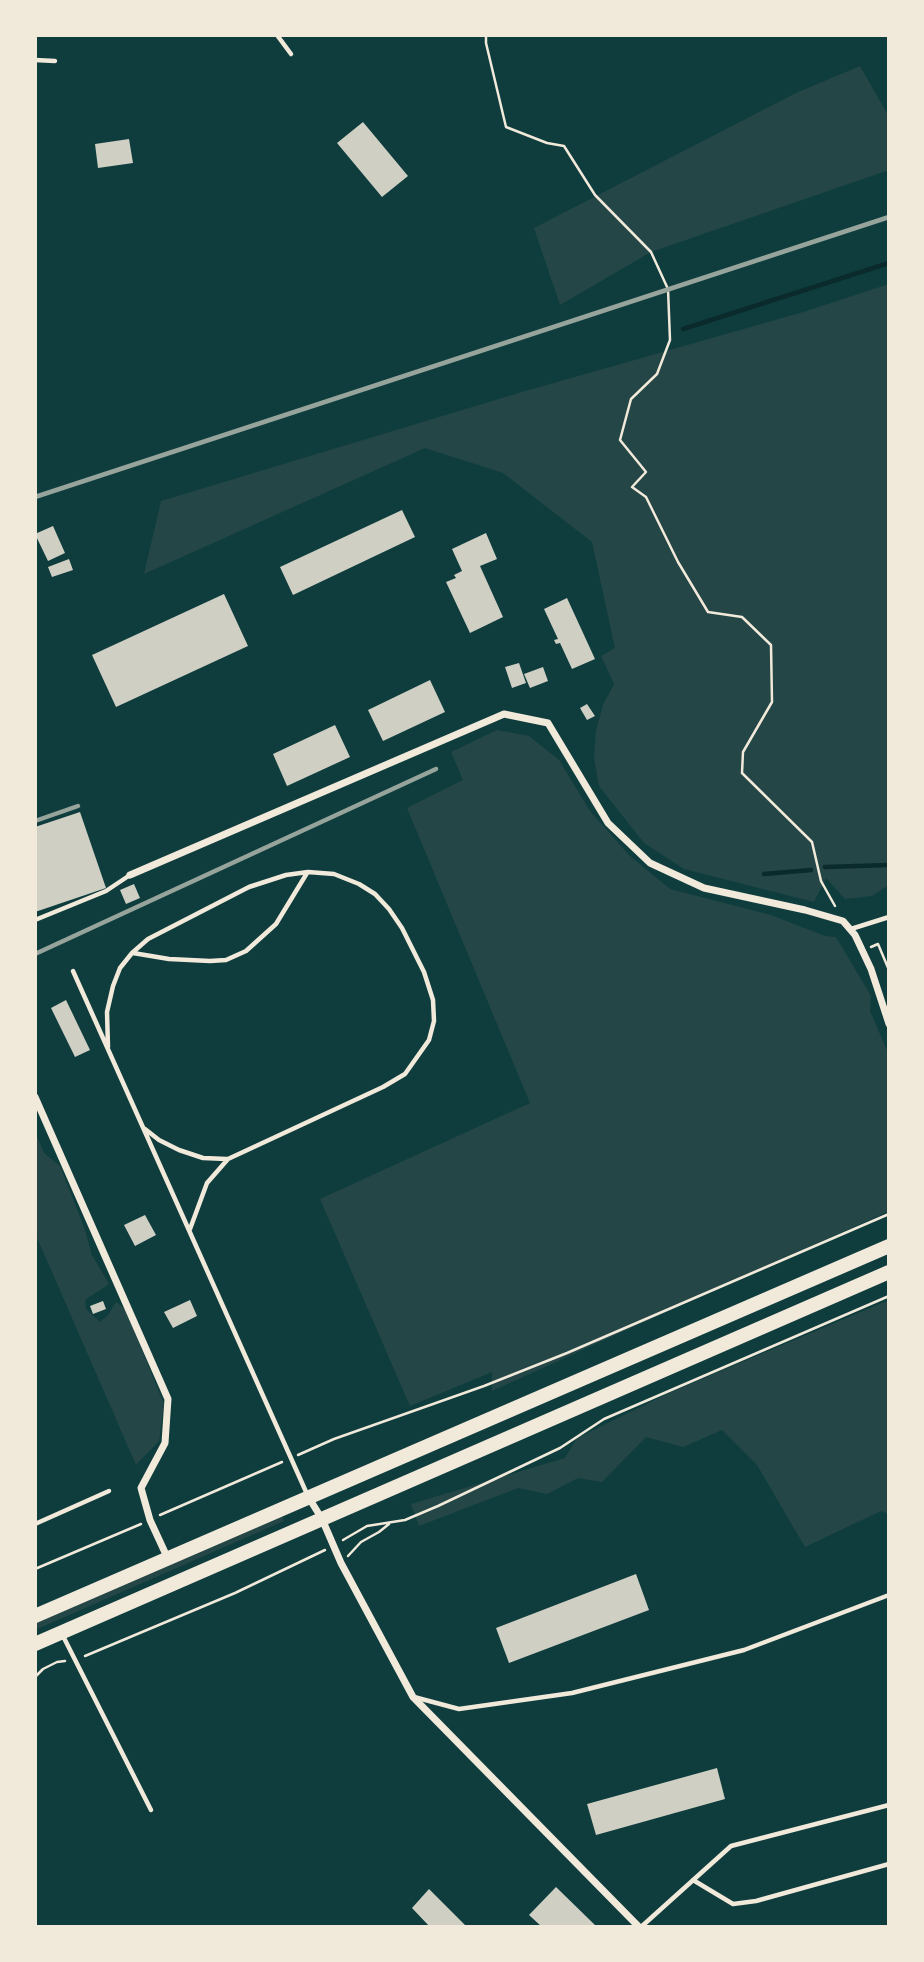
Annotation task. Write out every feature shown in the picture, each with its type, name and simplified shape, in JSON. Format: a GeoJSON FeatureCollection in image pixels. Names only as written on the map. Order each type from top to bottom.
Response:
{"type":"FeatureCollection","features":[{"type":"Feature","properties":{"kind":"highway"},"geometry":{"type":"LineString","coordinates":[[35,1616],[889,1246]]}},
{"type":"Feature","properties":{"kind":"highway"},"geometry":{"type":"LineString","coordinates":[[35,1644],[889,1272]]}},
{"type":"Feature","properties":{"kind":"street"},"geometry":{"type":"LineString","coordinates":[[130,875],[504,714],[548,723],[608,823],[650,863],[704,888],[844,921],[871,968],[889,1024]]}},
{"type":"Feature","properties":{"kind":"street"},"geometry":{"type":"LineString","coordinates":[[35,1097],[168,1399],[165,1443],[141,1488],[150,1520],[169,1559]]}},
{"type":"Feature","properties":{"kind":"street"},"geometry":{"type":"LineString","coordinates":[[309,1498],[413,1697],[640,1927]]}},
{"type":"Feature","properties":{"kind":"lane"},"geometry":{"type":"LineString","coordinates":[[277,35],[291,54]]}},
{"type":"Feature","properties":{"kind":"lane"},"geometry":{"type":"LineString","coordinates":[[35,60],[55,61]]}},
{"type":"Feature","properties":{"kind":"lane"},"geometry":{"type":"LineString","coordinates":[[132,953],[169,959],[210,961],[226,960],[246,951],[276,924],[308,872]]}},
{"type":"Feature","properties":{"kind":"lane"},"geometry":{"type":"LineString","coordinates":[[108,1047],[107,1012],[113,986],[120,968],[132,953],[148,939],[249,887],[286,874],[334,874],[375,894],[402,928],[424,972],[433,1000],[434,1021],[429,1040],[405,1074],[383,1087],[228,1159],[207,1183],[190,1229]]}},
{"type":"Feature","properties":{"kind":"lane"},"geometry":{"type":"LineString","coordinates":[[35,920],[106,891],[130,875]]}},
{"type":"Feature","properties":{"kind":"lane"},"geometry":{"type":"LineString","coordinates":[[850,930],[889,918]]}},
{"type":"Feature","properties":{"kind":"lane"},"geometry":{"type":"LineString","coordinates":[[73,971],[309,1498]]}},
{"type":"Feature","properties":{"kind":"lane"},"geometry":{"type":"LineString","coordinates":[[145,1128],[159,1140],[178,1150],[203,1158],[228,1159]]}},
{"type":"Feature","properties":{"kind":"lane"},"geometry":{"type":"LineString","coordinates":[[849,1290],[889,1280]]}},
{"type":"Feature","properties":{"kind":"lane"},"geometry":{"type":"LineString","coordinates":[[35,1524],[108,1491]]}},
{"type":"Feature","properties":{"kind":"lane"},"geometry":{"type":"LineString","coordinates":[[413,1697],[459,1709],[572,1693],[744,1650],[889,1595]]}},
{"type":"Feature","properties":{"kind":"lane"},"geometry":{"type":"LineString","coordinates":[[62,1633],[151,1810]]}},
{"type":"Feature","properties":{"kind":"lane"},"geometry":{"type":"LineString","coordinates":[[640,1927],[731,1846],[889,1805]]}},
{"type":"Feature","properties":{"kind":"lane"},"geometry":{"type":"LineString","coordinates":[[693,1880],[733,1904],[756,1901],[889,1864]]}},
{"type":"Feature","properties":{"kind":"path"},"geometry":{"type":"LineString","coordinates":[[486,35],[506,127],[547,143],[564,146],[595,195],[651,252],[668,289],[670,340],[657,374],[631,400],[620,440],[646,472],[632,487],[646,497],[678,562],[708,612],[742,617],[771,645],[772,702],[743,752],[742,773],[812,842],[821,881],[844,921]]}},
{"type":"Feature","properties":{"kind":"path"},"geometry":{"type":"LineString","coordinates":[[862,950],[878,944],[889,970]]}},
{"type":"Feature","properties":{"kind":"path"},"geometry":{"type":"LineString","coordinates":[[35,1569],[334,1439],[484,1386],[567,1353],[889,1214]]}},
{"type":"Feature","properties":{"kind":"path"},"geometry":{"type":"LineString","coordinates":[[35,1677],[43,1669],[57,1662],[75,1660],[235,1593],[312,1557],[367,1526],[405,1520],[438,1506],[560,1447],[604,1419],[889,1296]]}},
{"type":"Feature","properties":{"kind":"path"},"geometry":{"type":"LineString","coordinates":[[341,1563],[361,1542],[390,1523]]}},
{"type":"Feature","properties":{"kind":"shaded area"},"geometry":{"type":"Polygon","coordinates":[[[860,66],[889,117],[889,170],[651,252],[560,305],[534,228],[796,93],[860,66]]]}},
{"type":"Feature","properties":{"kind":"shaded area"},"geometry":{"type":"Polygon","coordinates":[[[889,284],[889,885],[872,896],[845,899],[826,878],[814,902],[684,869],[644,843],[599,786],[594,758],[596,730],[603,705],[614,684],[601,656],[615,648],[592,542],[503,473],[425,448],[144,574],[161,501],[522,392],[800,313],[889,284]]]}},
{"type":"Feature","properties":{"kind":"shaded area"},"geometry":{"type":"Polygon","coordinates":[[[497,730],[529,736],[559,760],[590,811],[629,855],[670,889],[771,915],[825,936],[836,937],[871,996],[870,1011],[889,1055],[889,1211],[492,1391],[492,1372],[410,1406],[320,1199],[530,1103],[407,808],[463,780],[451,752],[497,730]]]}},
{"type":"Feature","properties":{"kind":"shaded area"},"geometry":{"type":"Polygon","coordinates":[[[35,1132],[44,1153],[60,1166],[92,1255],[109,1284],[85,1300],[86,1309],[100,1322],[116,1302],[125,1309],[164,1404],[159,1441],[136,1465],[35,1233],[35,1132]]]}},
{"type":"Feature","properties":{"kind":"shaded area"},"geometry":{"type":"Polygon","coordinates":[[[889,1300],[889,1514],[881,1511],[805,1547],[757,1465],[722,1430],[683,1447],[646,1437],[602,1482],[578,1478],[547,1494],[518,1488],[419,1526],[411,1504],[565,1458],[577,1438],[671,1392],[889,1300]]]}},
{"type":"Feature","properties":{"kind":"shaded area"},"geometry":{"type":"Polygon","coordinates":[[[281,1514],[284,1521],[35,1630],[35,1620],[281,1514]]]}},
{"type":"Feature","properties":{"kind":"building"},"geometry":{"type":"Polygon","coordinates":[[[363,122],[408,176],[382,197],[337,143],[363,122]]]}},
{"type":"Feature","properties":{"kind":"building"},"geometry":{"type":"Polygon","coordinates":[[[129,139],[133,163],[98,168],[95,144],[129,139]]]}},
{"type":"Feature","properties":{"kind":"building"},"geometry":{"type":"Polygon","coordinates":[[[402,510],[415,537],[293,595],[280,567],[402,510]]]}},
{"type":"Feature","properties":{"kind":"building"},"geometry":{"type":"Polygon","coordinates":[[[53,526],[65,553],[48,561],[35,534],[53,526]]]}},
{"type":"Feature","properties":{"kind":"building"},"geometry":{"type":"Polygon","coordinates":[[[486,533],[497,559],[480,566],[503,617],[470,633],[446,582],[456,578],[454,575],[462,571],[452,549],[486,533]]]}},
{"type":"Feature","properties":{"kind":"building"},"geometry":{"type":"Polygon","coordinates":[[[69,559],[73,570],[52,577],[48,567],[69,559]]]}},
{"type":"Feature","properties":{"kind":"building"},"geometry":{"type":"Polygon","coordinates":[[[224,594],[248,646],[116,707],[92,655],[224,594]]]}},
{"type":"Feature","properties":{"kind":"building"},"geometry":{"type":"Polygon","coordinates":[[[567,598],[595,659],[572,669],[560,643],[556,644],[554,640],[558,639],[544,609],[567,598]]]}},
{"type":"Feature","properties":{"kind":"building"},"geometry":{"type":"Polygon","coordinates":[[[519,663],[526,683],[512,688],[505,667],[519,663]]]}},
{"type":"Feature","properties":{"kind":"building"},"geometry":{"type":"Polygon","coordinates":[[[543,667],[548,681],[530,688],[524,674],[543,667]]]}},
{"type":"Feature","properties":{"kind":"building"},"geometry":{"type":"Polygon","coordinates":[[[430,680],[445,712],[383,741],[368,710],[430,680]]]}},
{"type":"Feature","properties":{"kind":"building"},"geometry":{"type":"Polygon","coordinates":[[[587,704],[595,716],[587,720],[580,708],[587,704]]]}},
{"type":"Feature","properties":{"kind":"building"},"geometry":{"type":"Polygon","coordinates":[[[335,725],[350,757],[287,786],[273,754],[335,725]]]}},
{"type":"Feature","properties":{"kind":"building"},"geometry":{"type":"Polygon","coordinates":[[[80,812],[106,888],[35,912],[35,827],[80,812]]]}},
{"type":"Feature","properties":{"kind":"building"},"geometry":{"type":"Polygon","coordinates":[[[134,884],[140,898],[126,904],[120,890],[134,884]]]}},
{"type":"Feature","properties":{"kind":"building"},"geometry":{"type":"Polygon","coordinates":[[[66,1000],[90,1050],[75,1057],[51,1008],[66,1000]]]}},
{"type":"Feature","properties":{"kind":"building"},"geometry":{"type":"Polygon","coordinates":[[[145,1215],[156,1235],[135,1246],[124,1225],[145,1215]]]}},
{"type":"Feature","properties":{"kind":"building"},"geometry":{"type":"Polygon","coordinates":[[[190,1300],[197,1316],[173,1328],[164,1312],[190,1300]]]}},
{"type":"Feature","properties":{"kind":"building"},"geometry":{"type":"Polygon","coordinates":[[[103,1301],[106,1309],[93,1314],[90,1306],[103,1301]]]}},
{"type":"Feature","properties":{"kind":"building"},"geometry":{"type":"Polygon","coordinates":[[[636,1574],[649,1610],[509,1663],[496,1628],[636,1574]]]}},
{"type":"Feature","properties":{"kind":"building"},"geometry":{"type":"Polygon","coordinates":[[[717,1768],[725,1799],[596,1835],[587,1804],[717,1768]]]}},
{"type":"Feature","properties":{"kind":"building"},"geometry":{"type":"Polygon","coordinates":[[[556,1887],[595,1927],[542,1927],[529,1915],[556,1887]]]}},
{"type":"Feature","properties":{"kind":"building"},"geometry":{"type":"Polygon","coordinates":[[[429,1889],[467,1927],[430,1927],[412,1908],[429,1889]]]}},
{"type":"Feature","properties":{"kind":"waterway"},"geometry":{"type":"LineString","coordinates":[[683,329],[889,263]]}},
{"type":"Feature","properties":{"kind":"waterway"},"geometry":{"type":"LineString","coordinates":[[825,867],[889,865]]}},
{"type":"Feature","properties":{"kind":"waterway"},"geometry":{"type":"LineString","coordinates":[[764,874],[811,870]]}},
{"type":"Feature","properties":{"kind":"railway"},"geometry":{"type":"LineString","coordinates":[[35,497],[889,217]]}},
{"type":"Feature","properties":{"kind":"railway"},"geometry":{"type":"LineString","coordinates":[[35,954],[436,769]]}},
{"type":"Feature","properties":{"kind":"railway"},"geometry":{"type":"LineString","coordinates":[[35,821],[78,806]]}}]}
